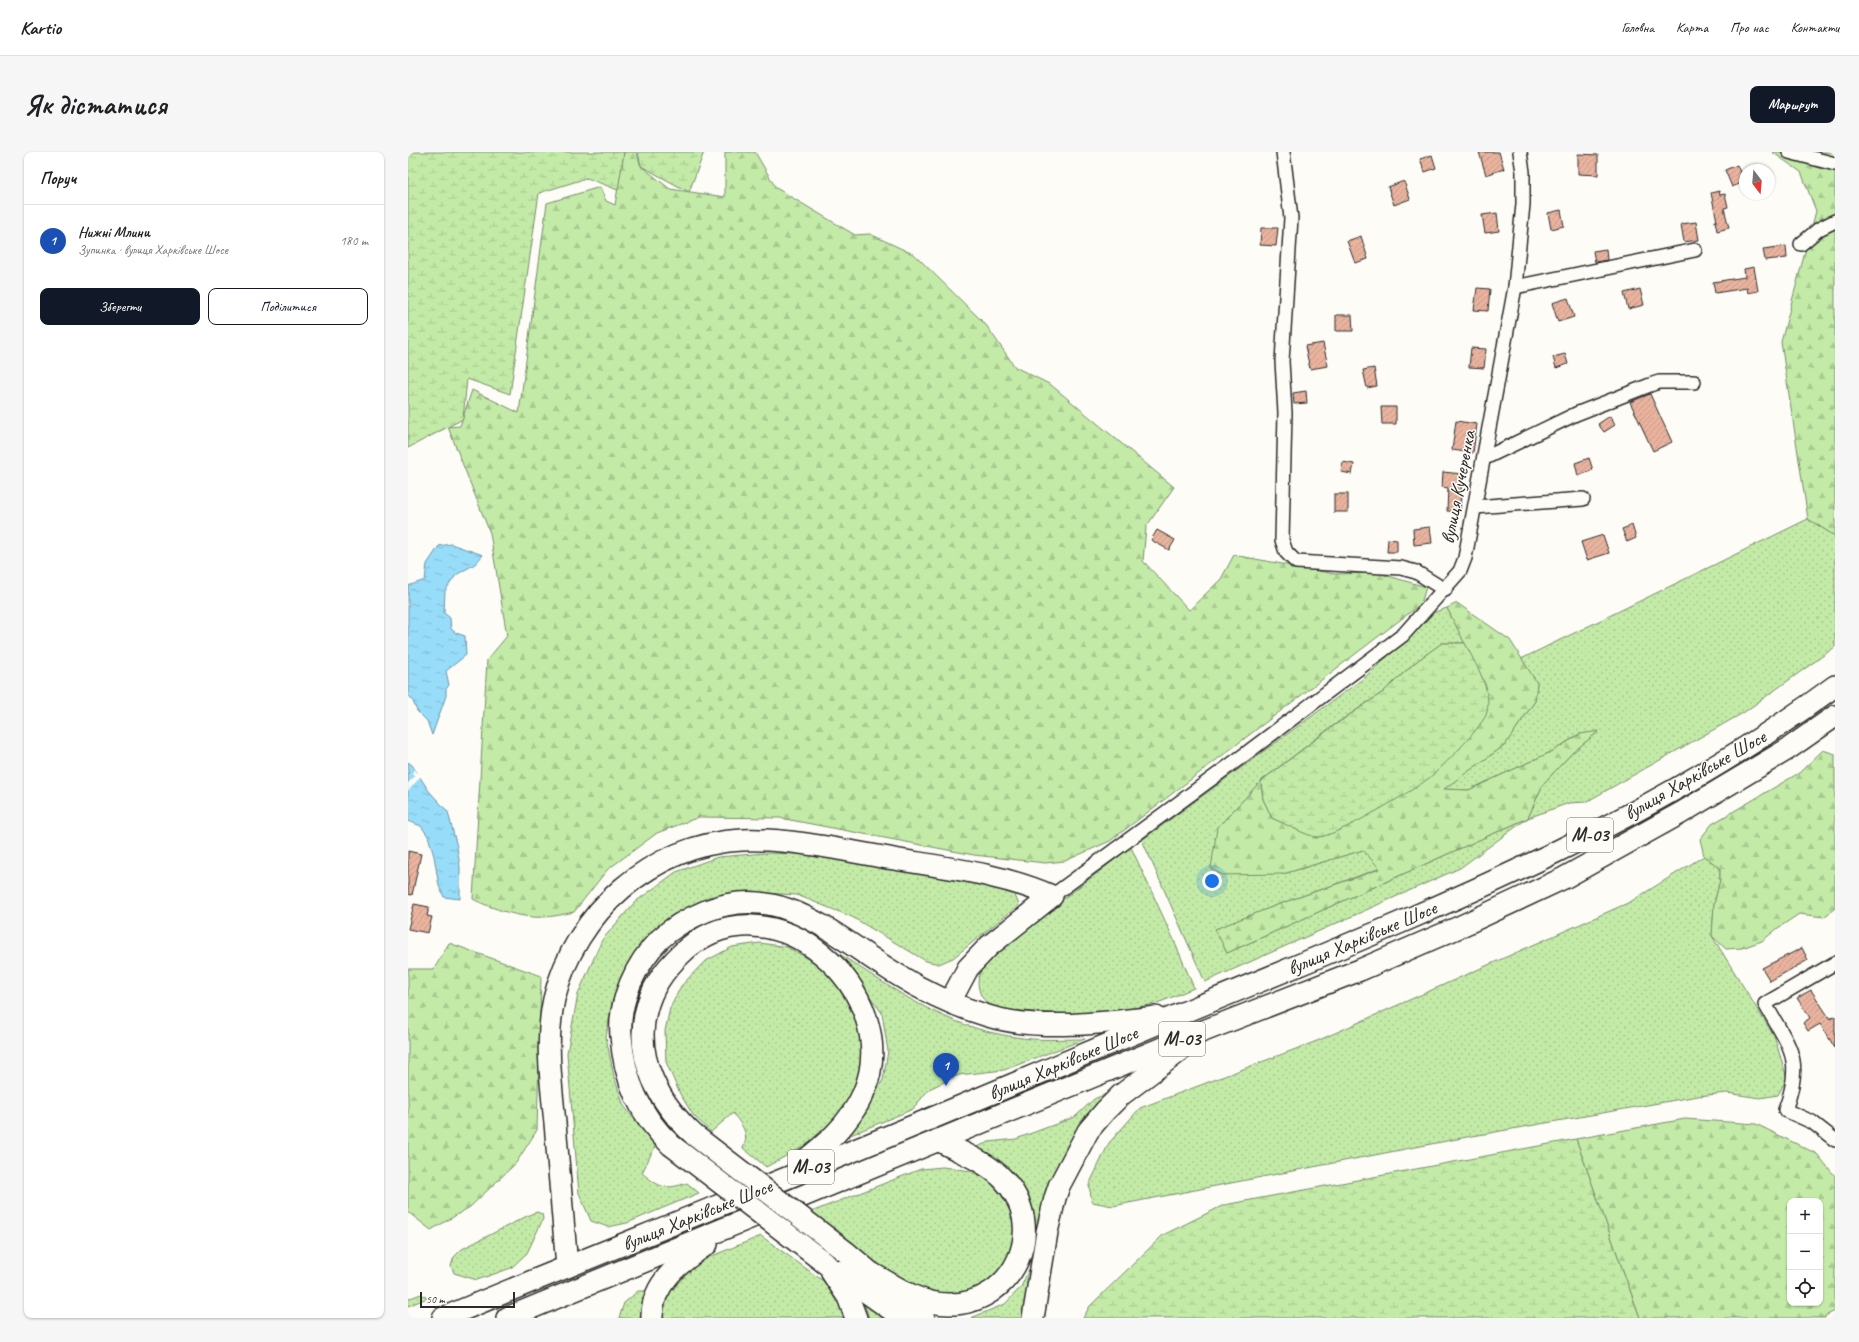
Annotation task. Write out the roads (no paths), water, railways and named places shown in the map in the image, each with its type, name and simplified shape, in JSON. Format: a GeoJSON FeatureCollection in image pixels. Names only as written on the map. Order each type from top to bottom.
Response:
{"type":"FeatureCollection","features":[{"type":"Feature","properties":{"kind":"highway","name":"вулиця Харківське Шосе"},"geometry":{"type":"LineString","coordinates":[[443,1318],[769,1185],[1178,1015],[1443,904],[1552,855],[1657,800],[1759,738],[1835,686]]}},
{"type":"Feature","properties":{"kind":"highway","name":"вулиця Харківське Шосе"},"geometry":{"type":"LineString","coordinates":[[507,1318],[604,1276],[741,1223],[1194,1034],[1360,970],[1458,928],[1564,878],[1723,789],[1788,749],[1835,716]]}},
{"type":"Feature","properties":{"kind":"highway"},"geometry":{"type":"LineString","coordinates":[[567,1267],[550,1069],[551,1018],[559,983],[586,927],[615,893],[632,879],[655,865],[691,849],[726,841],[765,840],[835,849],[997,877],[1023,884],[1052,896],[989,946],[968,968],[950,1002]]}},
{"type":"Feature","properties":{"kind":"highway"},"geometry":{"type":"LineString","coordinates":[[903,1318],[825,1263],[671,1145],[653,1126],[634,1095],[627,1076],[622,1056],[621,1031],[624,1006],[631,982],[643,960],[663,936],[684,920],[716,907],[734,903],[754,902],[787,908],[818,922],[915,986],[950,1002],[988,1016],[1024,1023],[1104,1023],[1178,1015]]}},
{"type":"Feature","properties":{"kind":"highway"},"geometry":{"type":"LineString","coordinates":[[769,1185],[818,1150],[844,1125],[863,1094],[872,1062],[872,1043],[870,1028],[856,993],[845,977],[832,963],[815,948],[803,941],[775,929],[747,925],[731,927],[700,939],[686,949],[670,965],[654,989],[648,1002],[644,1018],[644,1047],[652,1078],[665,1104],[694,1135],[846,1252],[924,1318]]}},
{"type":"Feature","properties":{"kind":"highway"},"geometry":{"type":"LineString","coordinates":[[1033,1318],[1047,1232],[1055,1198],[1059,1186],[1088,1131],[1105,1110],[1121,1095],[1174,1054],[1205,1036],[1278,1002]]}},
{"type":"Feature","properties":{"kind":"highway"},"geometry":{"type":"LineString","coordinates":[[873,1274],[920,1299],[939,1304],[958,1304],[978,1299],[996,1289],[1008,1276],[1019,1260],[1024,1244],[1024,1224],[1019,1205],[1010,1187],[991,1169],[938,1140]]}},
{"type":"Feature","properties":{"kind":"highway"},"geometry":{"type":"LineString","coordinates":[[652,1318],[653,1303],[656,1292],[668,1276],[701,1248],[741,1223]]}},
{"type":"Feature","properties":{"kind":"highway"},"geometry":{"type":"LineString","coordinates":[[825,1263],[848,1297],[856,1318]]}},
{"type":"Feature","properties":{"kind":"street"},"geometry":{"type":"LineString","coordinates":[[1283,152],[1291,218],[1282,361],[1285,413],[1282,540],[1286,552],[1296,562],[1408,570],[1416,572],[1445,590]]}},
{"type":"Feature","properties":{"kind":"street","name":"вулиця Кучеренка"},"geometry":{"type":"LineString","coordinates":[[1052,896],[1264,740],[1403,635],[1445,590],[1460,571],[1465,558],[1485,458],[1515,287],[1523,204],[1523,172],[1520,152]]}},
{"type":"Feature","properties":{"kind":"street"},"geometry":{"type":"LineString","coordinates":[[1789,152],[1835,164]]}},
{"type":"Feature","properties":{"kind":"street"},"geometry":{"type":"LineString","coordinates":[[1801,244],[1819,229],[1835,221]]}},
{"type":"Feature","properties":{"kind":"street"},"geometry":{"type":"LineString","coordinates":[[1515,287],[1695,250]]}},
{"type":"Feature","properties":{"kind":"street"},"geometry":{"type":"LineString","coordinates":[[1485,458],[1576,414],[1650,384],[1659,382],[1694,382]]}},
{"type":"Feature","properties":{"kind":"street"},"geometry":{"type":"LineString","coordinates":[[1475,506],[1583,499]]}},
{"type":"Feature","properties":{"kind":"street"},"geometry":{"type":"LineString","coordinates":[[1835,963],[1765,1004],[1791,1049],[1795,1068],[1793,1089],[1785,1110],[1812,1122],[1835,1140]]}},
{"type":"Feature","properties":{"kind":"water"},"geometry":{"type":"Polygon","coordinates":[[[451,544],[483,555],[475,564],[456,575],[445,591],[444,613],[450,618],[451,629],[456,633],[465,636],[466,655],[446,671],[449,685],[446,689],[446,696],[432,735],[427,721],[417,711],[412,699],[408,695],[408,586],[425,580],[427,564],[439,546],[451,544]]]}},
{"type":"Feature","properties":{"kind":"water"},"geometry":{"type":"Polygon","coordinates":[[[408,762],[412,765],[429,791],[448,812],[457,847],[460,867],[460,899],[444,897],[439,886],[434,856],[428,836],[421,826],[408,821],[408,762]]]}},
{"type":"Feature","properties":{"kind":"place","name":"Нижні Млини"},"geometry":{"type":"Point","coordinates":[946,1086]}}]}
